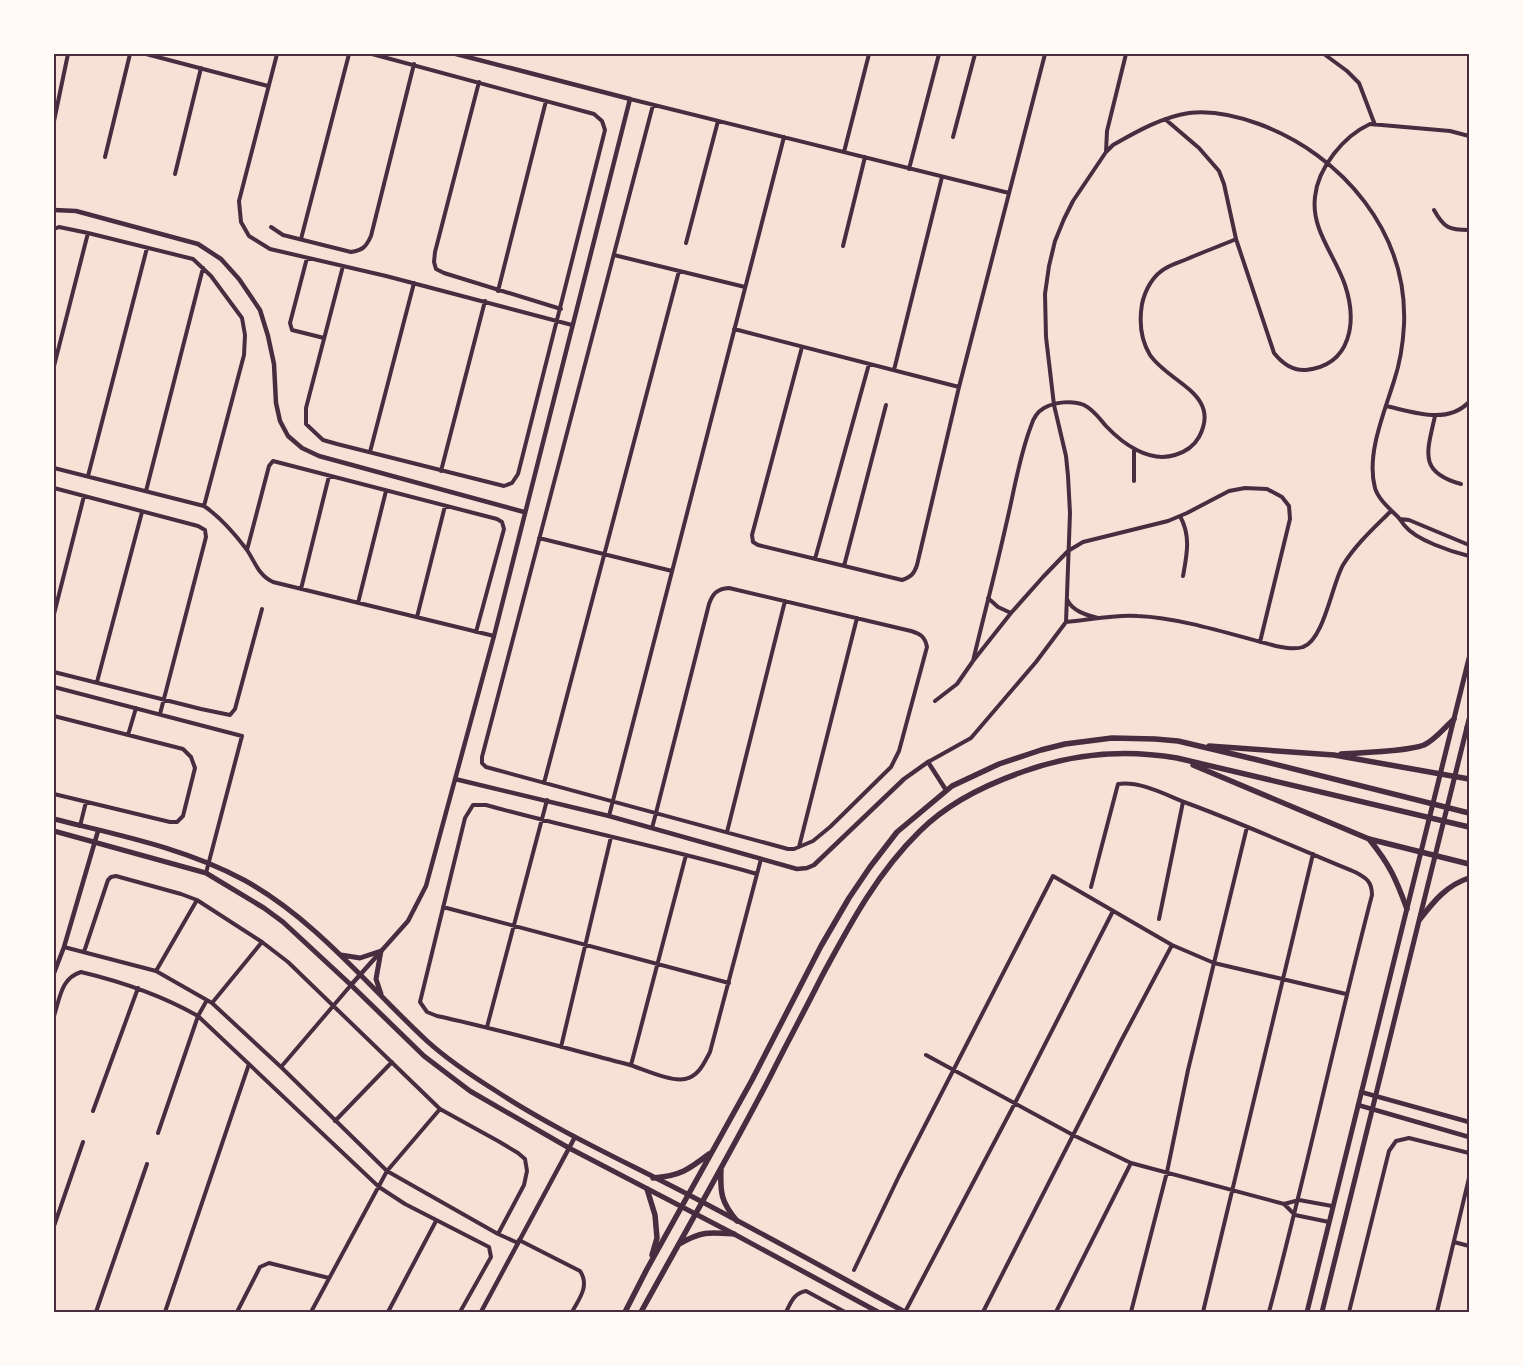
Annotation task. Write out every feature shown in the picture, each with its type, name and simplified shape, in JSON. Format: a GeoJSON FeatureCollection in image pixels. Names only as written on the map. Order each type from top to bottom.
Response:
{"type":"FeatureCollection","features":[{"type":"Feature","properties":{"kind":"main road"},"geometry":{"type":"LineString","coordinates":[[1307,1312],[1469,658]]}},
{"type":"Feature","properties":{"kind":"main road"},"geometry":{"type":"LineString","coordinates":[[1334,755],[1404,748],[1424,744],[1436,736],[1454,719]]}},
{"type":"Feature","properties":{"kind":"main road"},"geometry":{"type":"LineString","coordinates":[[1322,1312],[1469,719]]}},
{"type":"Feature","properties":{"kind":"main road"},"geometry":{"type":"LineString","coordinates":[[1467,728],[1469,737]]}},
{"type":"Feature","properties":{"kind":"main road"},"geometry":{"type":"LineString","coordinates":[[626,1312],[647,1269],[752,1080],[821,946],[870,867],[897,832],[946,790],[999,764],[1042,750],[1065,744],[1104,739],[1140,738],[1178,741],[1469,813]]}},
{"type":"Feature","properties":{"kind":"main road"},"geometry":{"type":"LineString","coordinates":[[1193,745],[1334,755],[1469,779]]}},
{"type":"Feature","properties":{"kind":"main road"},"geometry":{"type":"LineString","coordinates":[[641,1312],[752,1112],[861,906],[886,869],[921,830],[948,808],[978,789],[1046,763],[1077,757],[1130,752],[1177,758],[1469,827]]}},
{"type":"Feature","properties":{"kind":"main road"},"geometry":{"type":"LineString","coordinates":[[1177,758],[1369,839],[1469,864]]}},
{"type":"Feature","properties":{"kind":"main road"},"geometry":{"type":"LineString","coordinates":[[54,819],[172,850],[208,862],[245,881],[287,909],[340,955],[428,1041],[453,1062],[507,1098],[575,1137],[688,1195],[905,1312]]}},
{"type":"Feature","properties":{"kind":"main road"},"geometry":{"type":"LineString","coordinates":[[54,831],[206,873],[264,908],[295,933],[424,1056],[470,1091],[569,1148],[878,1312]]}},
{"type":"Feature","properties":{"kind":"main road"},"geometry":{"type":"LineString","coordinates":[[1369,839],[1384,857],[1394,874],[1407,909]]}},
{"type":"Feature","properties":{"kind":"main road"},"geometry":{"type":"LineString","coordinates":[[1420,919],[1438,896],[1450,887],[1469,878]]}},
{"type":"Feature","properties":{"kind":"main road"},"geometry":{"type":"LineString","coordinates":[[340,955],[360,958],[381,951],[376,980],[382,996]]}},
{"type":"Feature","properties":{"kind":"main road"},"geometry":{"type":"LineString","coordinates":[[653,1178],[681,1173],[711,1152]]}},
{"type":"Feature","properties":{"kind":"main road"},"geometry":{"type":"LineString","coordinates":[[721,1166],[720,1189],[722,1199],[726,1208],[737,1222]]}},
{"type":"Feature","properties":{"kind":"main road"},"geometry":{"type":"LineString","coordinates":[[647,1189],[655,1215],[657,1238],[647,1269]]}},
{"type":"Feature","properties":{"kind":"main road"},"geometry":{"type":"LineString","coordinates":[[678,1245],[696,1235],[710,1232],[734,1234]]}},
{"type":"Feature","properties":{"kind":"street"},"geometry":{"type":"LineString","coordinates":[[54,121],[68,54]]}},
{"type":"Feature","properties":{"kind":"street"},"geometry":{"type":"LineString","coordinates":[[105,156],[130,54]]}},
{"type":"Feature","properties":{"kind":"street"},"geometry":{"type":"LineString","coordinates":[[146,54],[268,86]]}},
{"type":"Feature","properties":{"kind":"street"},"geometry":{"type":"LineString","coordinates":[[277,54],[241,190],[239,208],[241,222],[249,236],[270,249],[414,283],[572,325]]}},
{"type":"Feature","properties":{"kind":"street"},"geometry":{"type":"LineString","coordinates":[[301,239],[349,54]]}},
{"type":"Feature","properties":{"kind":"street"},"geometry":{"type":"LineString","coordinates":[[343,266],[306,408],[306,424],[323,440],[504,486],[512,483],[518,474],[605,130],[602,121],[594,114],[372,54]]}},
{"type":"Feature","properties":{"kind":"street"},"geometry":{"type":"LineString","coordinates":[[456,54],[1009,193]]}},
{"type":"Feature","properties":{"kind":"street"},"geometry":{"type":"LineString","coordinates":[[844,152],[869,54]]}},
{"type":"Feature","properties":{"kind":"street"},"geometry":{"type":"LineString","coordinates":[[910,169],[939,54]]}},
{"type":"Feature","properties":{"kind":"street"},"geometry":{"type":"LineString","coordinates":[[953,137],[975,54]]}},
{"type":"Feature","properties":{"kind":"street"},"geometry":{"type":"LineString","coordinates":[[802,347],[752,535],[753,542],[758,545],[902,580],[909,578],[914,574],[917,565],[959,387],[1045,54]]}},
{"type":"Feature","properties":{"kind":"street"},"geometry":{"type":"LineString","coordinates":[[1106,152],[1108,131],[1126,54]]}},
{"type":"Feature","properties":{"kind":"street"},"geometry":{"type":"LineString","coordinates":[[1324,54],[1347,71],[1359,83],[1375,125]]}},
{"type":"Feature","properties":{"kind":"street"},"geometry":{"type":"LineString","coordinates":[[271,227],[284,235],[351,252],[362,250],[367,245],[371,236],[414,64]]}},
{"type":"Feature","properties":{"kind":"street"},"geometry":{"type":"LineString","coordinates":[[175,174],[201,68]]}},
{"type":"Feature","properties":{"kind":"street"},"geometry":{"type":"LineString","coordinates":[[479,82],[435,252],[434,262],[436,269],[498,291],[561,309]]}},
{"type":"Feature","properties":{"kind":"street"},"geometry":{"type":"LineString","coordinates":[[281,1067],[408,921],[423,893],[494,636],[630,99]]}},
{"type":"Feature","properties":{"kind":"street"},"geometry":{"type":"LineString","coordinates":[[498,291],[546,101]]}},
{"type":"Feature","properties":{"kind":"street"},"geometry":{"type":"LineString","coordinates":[[652,828],[656,813],[709,604],[715,592],[729,588],[920,634],[925,640],[927,647],[899,751],[891,767],[830,828],[813,841],[794,849],[788,849],[727,832],[656,813],[613,801],[544,783],[486,767],[482,763],[484,748],[653,105]]}},
{"type":"Feature","properties":{"kind":"street"},"geometry":{"type":"LineString","coordinates":[[455,779],[609,816],[798,869],[814,865],[904,779],[928,762],[971,738],[1036,662],[1066,622],[1070,513],[1066,456],[1054,405],[1046,337],[1045,294],[1055,241],[1073,201],[1106,152],[1113,145],[1165,119],[1188,113],[1211,112],[1242,118],[1277,130],[1305,145],[1327,161],[1356,190],[1376,218],[1398,268],[1403,296],[1404,325],[1402,350],[1395,380],[1373,456],[1372,473],[1375,490],[1405,527],[1426,540],[1469,556]]}},
{"type":"Feature","properties":{"kind":"street"},"geometry":{"type":"LineString","coordinates":[[1165,119],[1199,148],[1219,171],[1224,184],[1236,239],[1274,353],[1281,362],[1290,367],[1304,370],[1317,368],[1341,354],[1348,341],[1350,330],[1351,315],[1346,286],[1333,255],[1323,239],[1314,211],[1318,181],[1327,161],[1359,129],[1370,124],[1450,131],[1469,136]]}},
{"type":"Feature","properties":{"kind":"street"},"geometry":{"type":"LineString","coordinates":[[686,243],[718,121]]}},
{"type":"Feature","properties":{"kind":"street"},"geometry":{"type":"LineString","coordinates":[[609,816],[784,137]]}},
{"type":"Feature","properties":{"kind":"street"},"geometry":{"type":"LineString","coordinates":[[843,246],[865,157]]}},
{"type":"Feature","properties":{"kind":"street"},"geometry":{"type":"LineString","coordinates":[[894,370],[942,177]]}},
{"type":"Feature","properties":{"kind":"street"},"geometry":{"type":"LineString","coordinates":[[54,210],[76,211],[198,244],[221,259],[239,279],[260,310],[274,364],[276,404],[280,421],[288,436],[302,448],[319,456],[524,512]]}},
{"type":"Feature","properties":{"kind":"street"},"geometry":{"type":"LineString","coordinates":[[1434,210],[1441,223],[1452,230],[1469,230]]}},
{"type":"Feature","properties":{"kind":"street"},"geometry":{"type":"LineString","coordinates":[[54,229],[59,227],[88,233],[193,259],[225,293],[242,318],[245,335],[244,355],[204,506]]}},
{"type":"Feature","properties":{"kind":"street"},"geometry":{"type":"LineString","coordinates":[[54,366],[88,233]]}},
{"type":"Feature","properties":{"kind":"street"},"geometry":{"type":"LineString","coordinates":[[973,661],[1030,426],[1035,416],[1044,408],[1054,405],[1070,402],[1083,404],[1134,449],[1167,457],[1178,454],[1190,447],[1199,437],[1205,414],[1202,404],[1195,394],[1161,367],[1145,346],[1141,331],[1144,293],[1153,279],[1166,268],[1236,239]]}},
{"type":"Feature","properties":{"kind":"street"},"geometry":{"type":"LineString","coordinates":[[88,476],[147,248]]}},
{"type":"Feature","properties":{"kind":"street"},"geometry":{"type":"LineString","coordinates":[[614,254],[745,287]]}},
{"type":"Feature","properties":{"kind":"street"},"geometry":{"type":"LineString","coordinates":[[307,258],[290,323],[292,330],[324,338]]}},
{"type":"Feature","properties":{"kind":"street"},"geometry":{"type":"LineString","coordinates":[[146,492],[203,268]]}},
{"type":"Feature","properties":{"kind":"street"},"geometry":{"type":"LineString","coordinates":[[544,783],[679,271]]}},
{"type":"Feature","properties":{"kind":"street"},"geometry":{"type":"LineString","coordinates":[[370,452],[414,283]]}},
{"type":"Feature","properties":{"kind":"street"},"geometry":{"type":"LineString","coordinates":[[441,471],[485,301]]}},
{"type":"Feature","properties":{"kind":"street"},"geometry":{"type":"LineString","coordinates":[[734,329],[959,387]]}},
{"type":"Feature","properties":{"kind":"street"},"geometry":{"type":"LineString","coordinates":[[815,559],[869,364]]}},
{"type":"Feature","properties":{"kind":"street"},"geometry":{"type":"LineString","coordinates":[[1386,406],[1435,416],[1462,409],[1469,402]]}},
{"type":"Feature","properties":{"kind":"street"},"geometry":{"type":"LineString","coordinates":[[844,566],[886,406]]}},
{"type":"Feature","properties":{"kind":"street"},"geometry":{"type":"LineString","coordinates":[[1435,416],[1428,451],[1430,463],[1445,480],[1461,484]]}},
{"type":"Feature","properties":{"kind":"street"},"geometry":{"type":"LineString","coordinates":[[1134,449],[1134,481]]}},
{"type":"Feature","properties":{"kind":"street"},"geometry":{"type":"LineString","coordinates":[[247,550],[273,460],[497,519],[502,522],[504,528],[476,632]]}},
{"type":"Feature","properties":{"kind":"street"},"geometry":{"type":"LineString","coordinates":[[54,468],[204,506],[216,514],[247,550],[255,566],[270,581],[494,636]]}},
{"type":"Feature","properties":{"kind":"street"},"geometry":{"type":"LineString","coordinates":[[301,589],[329,476]]}},
{"type":"Feature","properties":{"kind":"street"},"geometry":{"type":"LineString","coordinates":[[54,488],[198,526],[204,530],[206,537],[160,714]]}},
{"type":"Feature","properties":{"kind":"street"},"geometry":{"type":"LineString","coordinates":[[935,701],[957,684],[1011,613],[1068,551],[1083,542],[1168,521],[1230,491],[1245,488],[1267,489],[1282,497],[1289,506],[1290,519],[1260,642]]}},
{"type":"Feature","properties":{"kind":"street"},"geometry":{"type":"LineString","coordinates":[[358,603],[386,491]]}},
{"type":"Feature","properties":{"kind":"street"},"geometry":{"type":"LineString","coordinates":[[54,614],[84,496]]}},
{"type":"Feature","properties":{"kind":"street"},"geometry":{"type":"LineString","coordinates":[[417,618],[445,506]]}},
{"type":"Feature","properties":{"kind":"street"},"geometry":{"type":"LineString","coordinates":[[1066,622],[1137,615],[1159,618],[1290,648],[1305,646],[1317,634],[1342,567],[1359,543],[1391,511]]}},
{"type":"Feature","properties":{"kind":"street"},"geometry":{"type":"LineString","coordinates":[[97,682],[142,512]]}},
{"type":"Feature","properties":{"kind":"street"},"geometry":{"type":"LineString","coordinates":[[1180,516],[1185,525],[1188,544],[1184,576]]}},
{"type":"Feature","properties":{"kind":"street"},"geometry":{"type":"LineString","coordinates":[[1400,519],[1409,520],[1469,545]]}},
{"type":"Feature","properties":{"kind":"street"},"geometry":{"type":"LineString","coordinates":[[539,538],[672,571]]}},
{"type":"Feature","properties":{"kind":"street"},"geometry":{"type":"LineString","coordinates":[[1460,554],[1463,543]]}},
{"type":"Feature","properties":{"kind":"street"},"geometry":{"type":"LineString","coordinates":[[1067,596],[1074,608],[1092,617],[1102,619]]}},
{"type":"Feature","properties":{"kind":"street"},"geometry":{"type":"LineString","coordinates":[[988,598],[1011,613]]}},
{"type":"Feature","properties":{"kind":"street"},"geometry":{"type":"LineString","coordinates":[[727,832],[786,601]]}},
{"type":"Feature","properties":{"kind":"street"},"geometry":{"type":"LineString","coordinates":[[54,672],[164,700],[230,714],[235,709],[262,609]]}},
{"type":"Feature","properties":{"kind":"street"},"geometry":{"type":"LineString","coordinates":[[799,847],[857,618]]}},
{"type":"Feature","properties":{"kind":"street"},"geometry":{"type":"LineString","coordinates":[[54,687],[242,736],[206,873]]}},
{"type":"Feature","properties":{"kind":"street"},"geometry":{"type":"LineString","coordinates":[[128,735],[136,708]]}},
{"type":"Feature","properties":{"kind":"street"},"geometry":{"type":"LineString","coordinates":[[54,716],[183,749],[191,757],[195,768],[183,816],[177,822],[170,822],[54,794]]}},
{"type":"Feature","properties":{"kind":"street"},"geometry":{"type":"LineString","coordinates":[[928,762],[946,790]]}},
{"type":"Feature","properties":{"kind":"street"},"geometry":{"type":"LineString","coordinates":[[1091,887],[1118,784],[1124,783],[1152,789],[1217,813],[1355,872],[1368,879],[1372,886],[1372,894],[1346,994],[1299,1200],[1269,1312]]}},
{"type":"Feature","properties":{"kind":"street"},"geometry":{"type":"LineString","coordinates":[[487,1027],[547,800]]}},
{"type":"Feature","properties":{"kind":"street"},"geometry":{"type":"LineString","coordinates":[[80,826],[86,802]]}},
{"type":"Feature","properties":{"kind":"street"},"geometry":{"type":"LineString","coordinates":[[1159,919],[1183,802]]}},
{"type":"Feature","properties":{"kind":"street"},"geometry":{"type":"LineString","coordinates":[[757,874],[486,805],[473,806],[465,818],[420,1002],[427,1012],[437,1016],[487,1027],[631,1065],[665,1076],[684,1079],[700,1070],[710,1052],[761,859]]}},
{"type":"Feature","properties":{"kind":"street"},"geometry":{"type":"LineString","coordinates":[[1131,1312],[1167,1172],[1188,1070],[1247,827]]}},
{"type":"Feature","properties":{"kind":"street"},"geometry":{"type":"LineString","coordinates":[[54,973],[64,947],[98,831]]}},
{"type":"Feature","properties":{"kind":"street"},"geometry":{"type":"LineString","coordinates":[[561,1047],[611,837]]}},
{"type":"Feature","properties":{"kind":"street"},"geometry":{"type":"LineString","coordinates":[[1203,1312],[1313,854]]}},
{"type":"Feature","properties":{"kind":"street"},"geometry":{"type":"LineString","coordinates":[[631,1065],[686,855]]}},
{"type":"Feature","properties":{"kind":"street"},"geometry":{"type":"LineString","coordinates":[[84,952],[108,880],[116,876],[172,891],[197,900],[262,942],[288,962],[440,1109],[498,1141],[525,1159],[527,1171],[524,1185],[498,1234]]}},
{"type":"Feature","properties":{"kind":"street"},"geometry":{"type":"LineString","coordinates":[[854,1270],[899,1176],[1054,876],[1172,945],[1214,962],[1346,994]]}},
{"type":"Feature","properties":{"kind":"street"},"geometry":{"type":"LineString","coordinates":[[156,971],[197,900]]}},
{"type":"Feature","properties":{"kind":"street"},"geometry":{"type":"LineString","coordinates":[[443,907],[585,943],[728,983]]}},
{"type":"Feature","properties":{"kind":"street"},"geometry":{"type":"LineString","coordinates":[[905,1312],[1113,911]]}},
{"type":"Feature","properties":{"kind":"street"},"geometry":{"type":"LineString","coordinates":[[212,1003],[262,942]]}},
{"type":"Feature","properties":{"kind":"street"},"geometry":{"type":"LineString","coordinates":[[983,1312],[1172,945]]}},
{"type":"Feature","properties":{"kind":"street"},"geometry":{"type":"LineString","coordinates":[[64,947],[156,971],[212,1003],[281,1067],[387,1171],[498,1234],[519,1241],[580,1272],[583,1276],[584,1286],[572,1312]]}},
{"type":"Feature","properties":{"kind":"street"},"geometry":{"type":"LineString","coordinates":[[54,1016],[66,981],[73,974],[81,972],[138,988],[176,1003],[198,1016],[379,1187],[436,1221],[489,1247],[491,1257],[460,1312]]}},
{"type":"Feature","properties":{"kind":"street"},"geometry":{"type":"LineString","coordinates":[[94,1111],[138,988]]}},
{"type":"Feature","properties":{"kind":"street"},"geometry":{"type":"LineString","coordinates":[[158,1134],[198,1016],[207,1000]]}},
{"type":"Feature","properties":{"kind":"street"},"geometry":{"type":"LineString","coordinates":[[926,1055],[1073,1135],[1131,1163],[1284,1204],[1295,1215],[1329,1222]]}},
{"type":"Feature","properties":{"kind":"street"},"geometry":{"type":"LineString","coordinates":[[336,1121],[392,1062]]}},
{"type":"Feature","properties":{"kind":"street"},"geometry":{"type":"LineString","coordinates":[[165,1312],[249,1064]]}},
{"type":"Feature","properties":{"kind":"street"},"geometry":{"type":"LineString","coordinates":[[1361,1092],[1469,1122]]}},
{"type":"Feature","properties":{"kind":"street"},"geometry":{"type":"LineString","coordinates":[[1358,1105],[1469,1137]]}},
{"type":"Feature","properties":{"kind":"street"},"geometry":{"type":"LineString","coordinates":[[311,1312],[387,1171],[440,1109]]}},
{"type":"Feature","properties":{"kind":"street"},"geometry":{"type":"LineString","coordinates":[[481,1312],[575,1137]]}},
{"type":"Feature","properties":{"kind":"street"},"geometry":{"type":"LineString","coordinates":[[1349,1312],[1388,1151],[1396,1141],[1409,1138],[1469,1153]]}},
{"type":"Feature","properties":{"kind":"street"},"geometry":{"type":"LineString","coordinates":[[54,1226],[83,1142]]}},
{"type":"Feature","properties":{"kind":"street"},"geometry":{"type":"LineString","coordinates":[[1056,1312],[1131,1163]]}},
{"type":"Feature","properties":{"kind":"street"},"geometry":{"type":"LineString","coordinates":[[96,1312],[147,1164]]}},
{"type":"Feature","properties":{"kind":"street"},"geometry":{"type":"LineString","coordinates":[[1437,1312],[1469,1178]]}},
{"type":"Feature","properties":{"kind":"street"},"geometry":{"type":"LineString","coordinates":[[1284,1204],[1299,1200],[1332,1206]]}},
{"type":"Feature","properties":{"kind":"street"},"geometry":{"type":"LineString","coordinates":[[388,1312],[436,1221]]}},
{"type":"Feature","properties":{"kind":"street"},"geometry":{"type":"LineString","coordinates":[[1454,1242],[1469,1246]]}},
{"type":"Feature","properties":{"kind":"street"},"geometry":{"type":"LineString","coordinates":[[237,1312],[260,1267],[264,1264],[269,1263],[329,1278]]}},
{"type":"Feature","properties":{"kind":"street"},"geometry":{"type":"LineString","coordinates":[[786,1312],[794,1296],[798,1292],[806,1291],[845,1312]]}}]}
